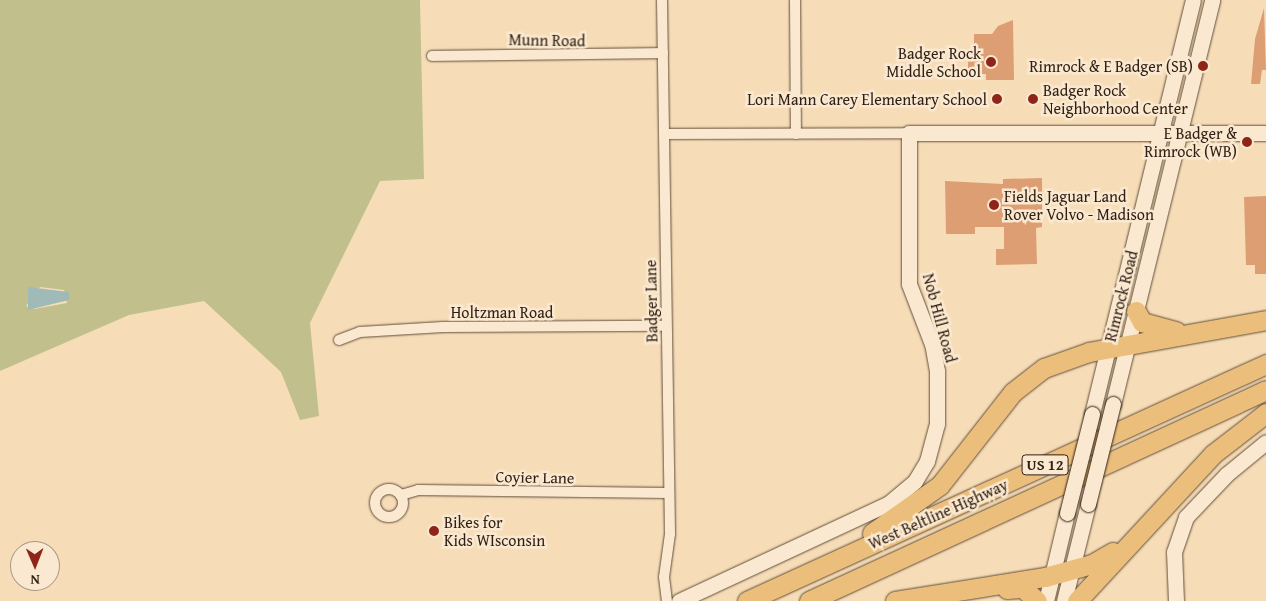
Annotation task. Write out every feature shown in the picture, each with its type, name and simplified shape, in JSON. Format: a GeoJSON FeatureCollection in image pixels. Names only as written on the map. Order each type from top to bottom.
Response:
{"type":"FeatureCollection","features":[{"type":"Feature","properties":{"kind":"highway"},"geometry":{"type":"LineString","coordinates":[[1136,311],[1142,322],[1155,328],[1192,333]]}},
{"type":"Feature","properties":{"kind":"highway"},"geometry":{"type":"LineString","coordinates":[[823,566],[940,485],[1027,380],[1057,362],[1107,348],[1266,320]]}},
{"type":"Feature","properties":{"kind":"highway","name":"West Beltline Highway"},"geometry":{"type":"LineString","coordinates":[[746,601],[1266,364]]}},
{"type":"Feature","properties":{"kind":"highway","name":"West Beltline Highway"},"geometry":{"type":"LineString","coordinates":[[809,601],[1266,390]]}},
{"type":"Feature","properties":{"kind":"highway"},"geometry":{"type":"LineString","coordinates":[[1077,601],[1213,454],[1266,413]]}},
{"type":"Feature","properties":{"kind":"highway"},"geometry":{"type":"LineString","coordinates":[[895,601],[963,591],[1072,570],[1108,556],[1143,528]]}},
{"type":"Feature","properties":{"kind":"highway"},"geometry":{"type":"LineString","coordinates":[[963,591],[1023,588],[1037,601]]}},
{"type":"Feature","properties":{"kind":"main road","name":"Rimrock Road"},"geometry":{"type":"LineString","coordinates":[[1046,601],[1107,348],[1162,134],[1193,0]]}},
{"type":"Feature","properties":{"kind":"main road","name":"Rimrock Road"},"geometry":{"type":"LineString","coordinates":[[1064,601],[1212,0]]}},
{"type":"Feature","properties":{"kind":"main road"},"geometry":{"type":"LineString","coordinates":[[909,133],[1266,134]]}},
{"type":"Feature","properties":{"kind":"main road","name":"Nob Hill Road"},"geometry":{"type":"LineString","coordinates":[[679,601],[877,510],[904,492],[927,461],[937,424],[937,371],[932,344],[909,284],[909,133]]}},
{"type":"Feature","properties":{"kind":"main road"},"geometry":{"type":"LineString","coordinates":[[1176,601],[1174,552],[1186,516],[1227,474],[1266,442]]}},
{"type":"Feature","properties":{"kind":"street","name":"Badger Lane"},"geometry":{"type":"LineString","coordinates":[[662,0],[670,534],[664,578],[667,601]]}},
{"type":"Feature","properties":{"kind":"street"},"geometry":{"type":"LineString","coordinates":[[795,0],[796,134]]}},
{"type":"Feature","properties":{"kind":"street","name":"Munn Road"},"geometry":{"type":"LineString","coordinates":[[432,56],[663,53]]}},
{"type":"Feature","properties":{"kind":"street"},"geometry":{"type":"LineString","coordinates":[[664,134],[909,133]]}},
{"type":"Feature","properties":{"kind":"street","name":"Holtzman Road"},"geometry":{"type":"LineString","coordinates":[[339,340],[360,332],[443,327],[666,326]]}},
{"type":"Feature","properties":{"kind":"street","name":"Coyier Lane"},"geometry":{"type":"LineString","coordinates":[[401,495],[418,490],[669,493]]}},
{"type":"Feature","properties":{"kind":"shaded area"},"geometry":{"type":"Polygon","coordinates":[[[0,0],[420,0],[424,179],[380,181],[310,323],[319,416],[300,420],[281,372],[204,301],[129,315],[0,371],[0,0]],[[40,287],[26,306],[34,309],[67,303],[64,290],[40,287]]]}},
{"type":"Feature","properties":{"kind":"water"},"geometry":{"type":"Polygon","coordinates":[[[28,287],[69,292],[69,300],[28,310],[28,287]]]}},
{"type":"Feature","properties":{"kind":"building"},"geometry":{"type":"Polygon","coordinates":[[[1264,8],[1266,70],[1262,70],[1260,84],[1251,84],[1255,39],[1264,8]]]}},
{"type":"Feature","properties":{"kind":"building","name":"Badger Rock Middle School"},"geometry":{"type":"Polygon","coordinates":[[[1013,20],[1014,80],[986,80],[986,74],[968,74],[968,49],[974,49],[974,34],[992,34],[998,26],[1013,20]]]}},
{"type":"Feature","properties":{"kind":"building","name":"Fields Jaguar Land Rover Volvo - Madison"},"geometry":{"type":"Polygon","coordinates":[[[1042,178],[1042,227],[1036,228],[1037,264],[996,265],[996,249],[1004,249],[1004,227],[975,227],[975,234],[946,234],[945,181],[1003,184],[1003,179],[1042,178]]]}},
{"type":"Feature","properties":{"kind":"building"},"geometry":{"type":"Polygon","coordinates":[[[1266,196],[1266,274],[1255,274],[1255,265],[1246,265],[1244,197],[1266,196]]]}},
{"type":"Feature","properties":{"kind":"place","name":"Badger Rock Middle School"},"geometry":{"type":"Point","coordinates":[991,62]}},
{"type":"Feature","properties":{"kind":"place","name":"Rimrock & E Badger (SB)"},"geometry":{"type":"Point","coordinates":[1203,66]}},
{"type":"Feature","properties":{"kind":"place","name":"Lori Mann Carey Elementary School"},"geometry":{"type":"Point","coordinates":[997,99]}},
{"type":"Feature","properties":{"kind":"place","name":"Badger Rock Neighborhood Center"},"geometry":{"type":"Point","coordinates":[1033,99]}},
{"type":"Feature","properties":{"kind":"place","name":"E Badger & Rimrock (WB)"},"geometry":{"type":"Point","coordinates":[1247,142]}},
{"type":"Feature","properties":{"kind":"place","name":"Fields Jaguar Land Rover Volvo - Madison"},"geometry":{"type":"Point","coordinates":[994,205]}},
{"type":"Feature","properties":{"kind":"place","name":"Bikes for Kids WIsconsin"},"geometry":{"type":"Point","coordinates":[434,531]}}]}
